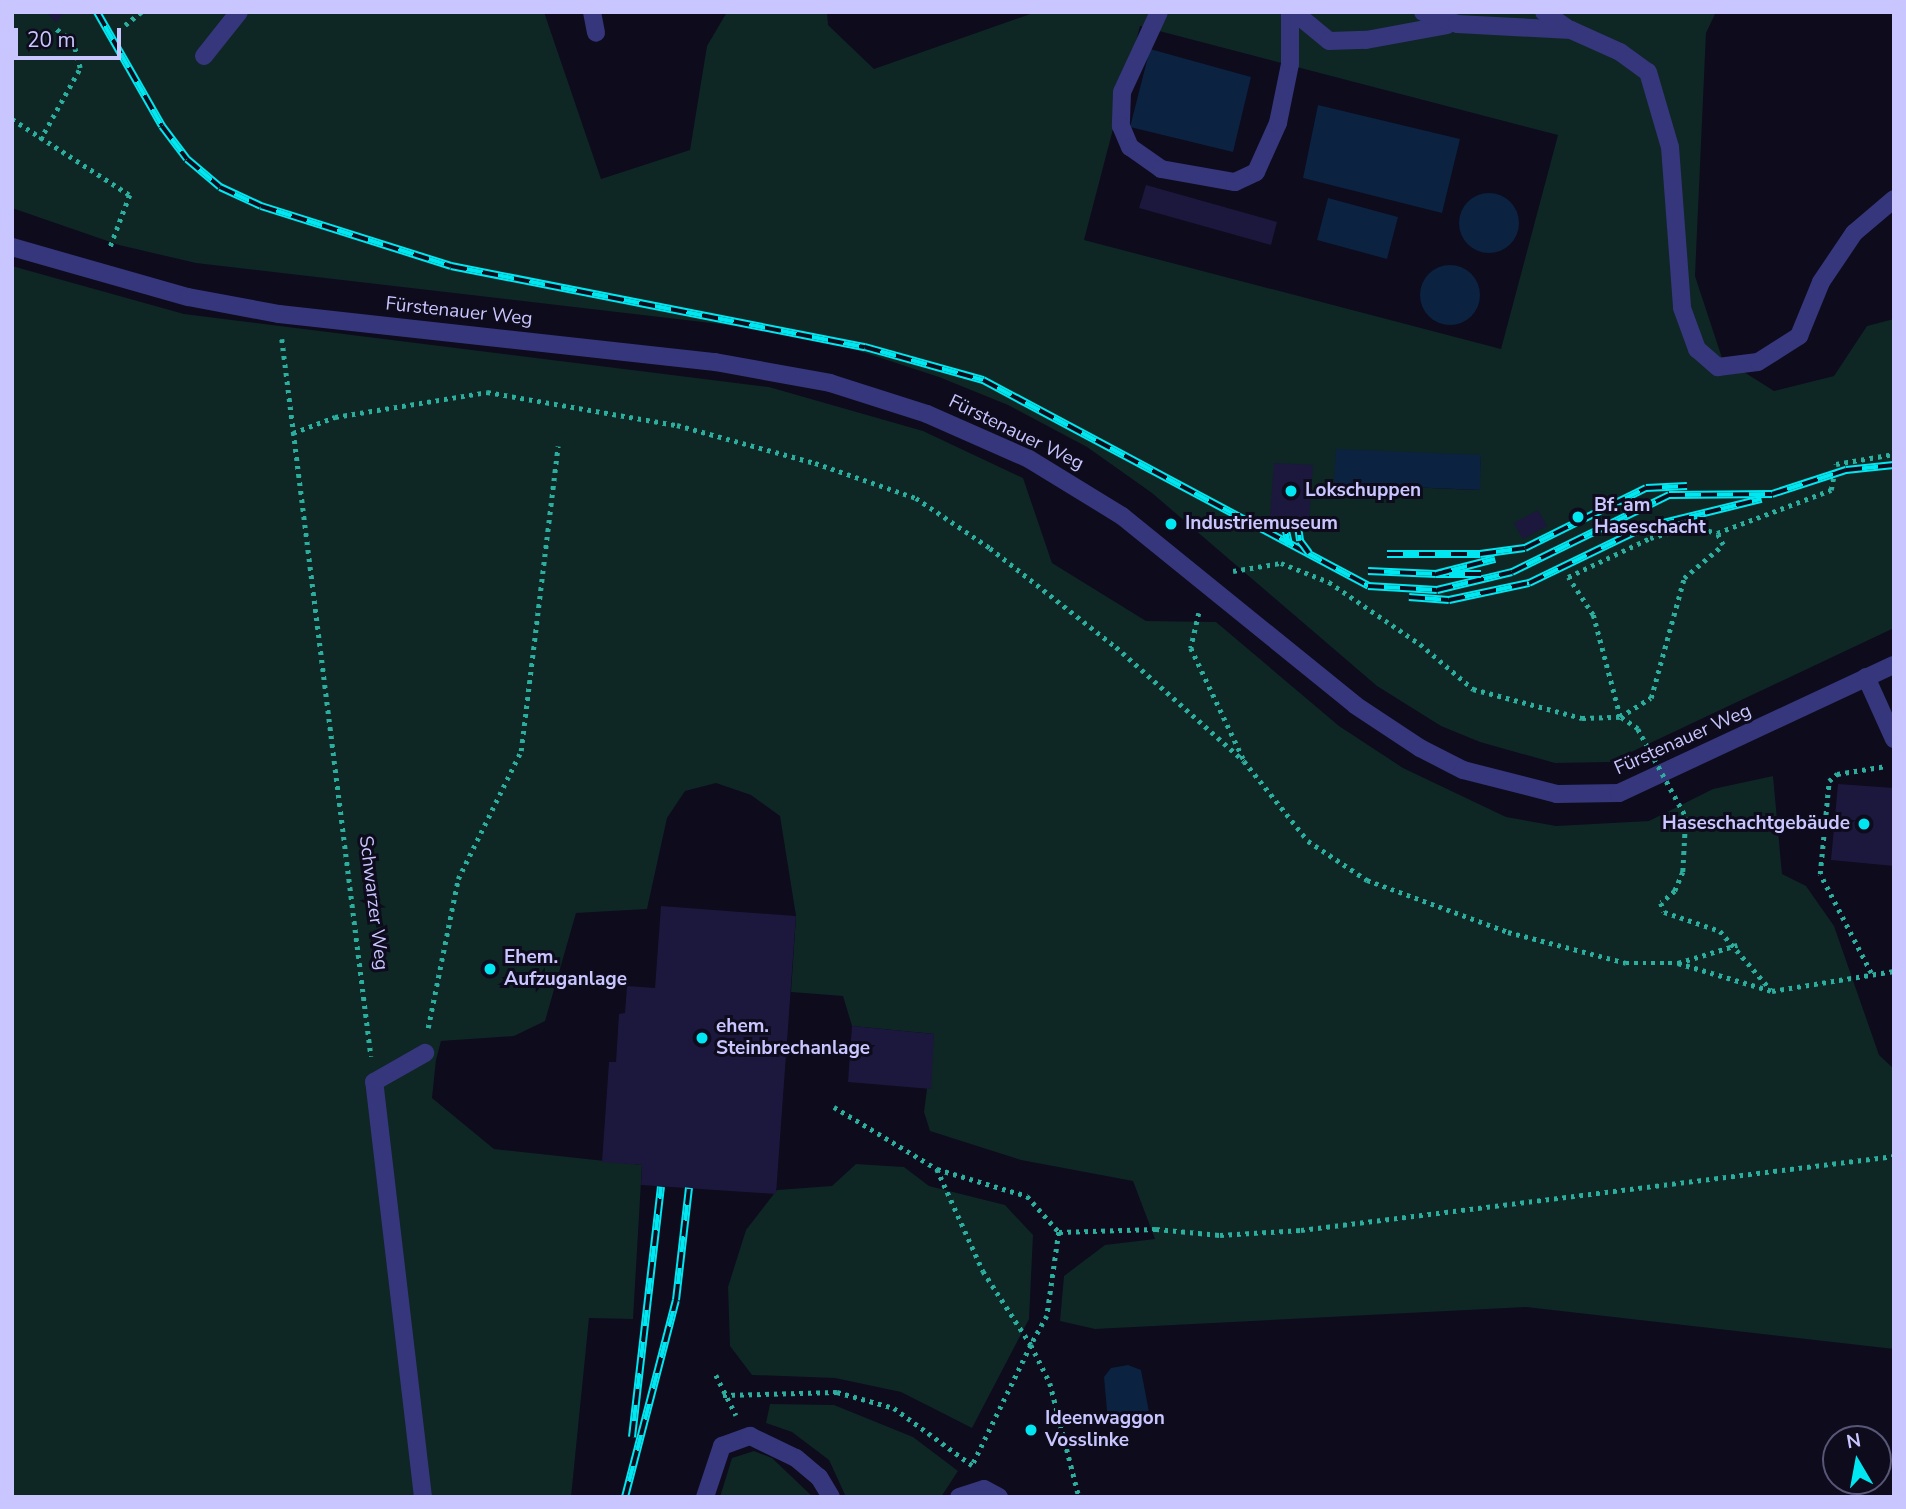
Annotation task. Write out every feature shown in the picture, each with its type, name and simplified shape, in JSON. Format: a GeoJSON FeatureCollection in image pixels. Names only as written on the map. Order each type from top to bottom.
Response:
{"type":"FeatureCollection","features":[{"type":"Feature","properties":{"kind":"street"},"geometry":{"type":"LineString","coordinates":[[204,56],[239,12]]}},
{"type":"Feature","properties":{"kind":"street"},"geometry":{"type":"LineString","coordinates":[[593,12],[596,33]]}},
{"type":"Feature","properties":{"kind":"street"},"geometry":{"type":"LineString","coordinates":[[1159,12],[1122,92],[1121,126],[1130,147],[1161,169],[1235,182],[1256,172],[1279,123],[1290,64],[1292,12]]}},
{"type":"Feature","properties":{"kind":"street"},"geometry":{"type":"LineString","coordinates":[[1292,12],[1329,41],[1457,24],[1571,30]]}},
{"type":"Feature","properties":{"kind":"street"},"geometry":{"type":"LineString","coordinates":[[1423,12],[1457,24]]}},
{"type":"Feature","properties":{"kind":"street"},"geometry":{"type":"LineString","coordinates":[[1544,12],[1571,30],[1620,52],[1648,72],[1670,146],[1682,308],[1697,349],[1718,367],[1758,362],[1799,336],[1821,282],[1854,233],[1894,199]]}},
{"type":"Feature","properties":{"kind":"street","name":"Fürstenauer Weg"},"geometry":{"type":"LineString","coordinates":[[12,247],[175,294],[279,314],[715,362],[877,397],[978,435],[1052,472],[1122,516],[1355,705],[1420,748],[1463,770],[1557,794],[1619,793],[1894,665]]}},
{"type":"Feature","properties":{"kind":"street"},"geometry":{"type":"LineString","coordinates":[[1866,677],[1894,739]]}},
{"type":"Feature","properties":{"kind":"street"},"geometry":{"type":"LineString","coordinates":[[424,1497],[374,1082],[425,1053]]}},
{"type":"Feature","properties":{"kind":"street"},"geometry":{"type":"LineString","coordinates":[[705,1497],[722,1446],[750,1436],[796,1458],[819,1477],[831,1497]]}},
{"type":"Feature","properties":{"kind":"street"},"geometry":{"type":"LineString","coordinates":[[962,1494],[984,1489],[999,1497]]}},
{"type":"Feature","properties":{"kind":"path"},"geometry":{"type":"LineString","coordinates":[[125,25],[141,12]]}},
{"type":"Feature","properties":{"kind":"path"},"geometry":{"type":"LineString","coordinates":[[40,140],[80,68],[74,42],[53,27]]}},
{"type":"Feature","properties":{"kind":"path"},"geometry":{"type":"LineString","coordinates":[[12,120],[130,195],[108,253]]}},
{"type":"Feature","properties":{"kind":"path","name":"Schwarzer Weg"},"geometry":{"type":"LineString","coordinates":[[279,314],[374,1082]]}},
{"type":"Feature","properties":{"kind":"path"},"geometry":{"type":"LineString","coordinates":[[293,433],[335,417],[486,392],[677,425],[903,493],[1000,556],[1116,648],[1244,761],[1308,841],[1367,880],[1521,935],[1626,963],[1678,963],[1772,991],[1894,971]]}},
{"type":"Feature","properties":{"kind":"path"},"geometry":{"type":"LineString","coordinates":[[425,1053],[439,952],[458,879],[521,751],[558,446]]}},
{"type":"Feature","properties":{"kind":"path"},"geometry":{"type":"LineString","coordinates":[[1772,991],[1738,945],[1714,927],[1664,912],[1661,903],[1675,891],[1682,872],[1686,817],[1638,729],[1620,717],[1593,615],[1569,577],[1650,538],[1692,526],[1717,533],[1831,489],[1836,464],[1894,454]]}},
{"type":"Feature","properties":{"kind":"path"},"geometry":{"type":"LineString","coordinates":[[1241,580],[1231,571],[1281,563],[1329,582],[1420,643],[1473,689],[1582,718],[1620,717],[1651,698],[1684,578],[1723,545],[1717,533]]}},
{"type":"Feature","properties":{"kind":"path"},"geometry":{"type":"LineString","coordinates":[[1209,585],[1191,648],[1244,761]]}},
{"type":"Feature","properties":{"kind":"path"},"geometry":{"type":"LineString","coordinates":[[1648,757],[1660,751]]}},
{"type":"Feature","properties":{"kind":"path"},"geometry":{"type":"LineString","coordinates":[[1871,973],[1820,874],[1829,780],[1837,774],[1894,765]]}},
{"type":"Feature","properties":{"kind":"path"},"geometry":{"type":"LineString","coordinates":[[1678,963],[1738,945]]}},
{"type":"Feature","properties":{"kind":"path"},"geometry":{"type":"LineString","coordinates":[[834,1107],[937,1169],[1027,1196],[1059,1232],[1047,1316],[972,1465],[962,1494]]}},
{"type":"Feature","properties":{"kind":"path"},"geometry":{"type":"LineString","coordinates":[[1059,1232],[1156,1229],[1220,1236],[1301,1230],[1894,1156]]}},
{"type":"Feature","properties":{"kind":"path"},"geometry":{"type":"LineString","coordinates":[[937,1169],[983,1271],[1031,1345],[1050,1383],[1079,1497]]}},
{"type":"Feature","properties":{"kind":"path"},"geometry":{"type":"LineString","coordinates":[[716,1375],[723,1395],[750,1436]]}},
{"type":"Feature","properties":{"kind":"path"},"geometry":{"type":"LineString","coordinates":[[723,1395],[837,1392],[894,1408],[972,1465]]}},
{"type":"Feature","properties":{"kind":"green space"},"geometry":{"type":"Polygon","coordinates":[[[12,12],[544,12],[601,179],[690,150],[707,46],[727,12],[827,12],[828,25],[874,69],[1036,12],[1716,12],[1706,33],[1695,276],[1722,358],[1774,391],[1834,376],[1867,326],[1894,319],[1894,628],[1610,762],[1555,763],[1480,742],[1441,726],[1377,686],[1152,493],[1087,447],[1008,405],[939,377],[847,347],[745,327],[196,263],[119,245],[12,208],[12,12]],[[1140,26],[1084,240],[1501,349],[1558,135],[1140,26]],[[1481,455],[1335,484],[1479,490],[1481,455]]]}},
{"type":"Feature","properties":{"kind":"green space"},"geometry":{"type":"Polygon","coordinates":[[[12,266],[184,314],[769,387],[923,431],[1023,478],[1052,563],[1146,621],[1216,622],[1339,726],[1403,768],[1506,817],[1556,826],[1649,821],[1713,789],[1773,776],[1782,874],[1806,886],[1834,926],[1879,1055],[1894,1069],[1894,1349],[1526,1307],[1095,1329],[1060,1321],[1064,1276],[1105,1245],[1155,1239],[1133,1181],[1021,1160],[930,1131],[924,1112],[934,1034],[852,1026],[843,996],[791,992],[796,916],[780,816],[751,795],[716,783],[685,791],[667,818],[647,909],[576,913],[545,1021],[514,1036],[441,1041],[436,1060],[432,1098],[494,1149],[642,1165],[633,1319],[589,1318],[571,1497],[12,1497],[12,266]]]}},
{"type":"Feature","properties":{"kind":"green space"},"geometry":{"type":"Polygon","coordinates":[[[856,1164],[904,1167],[929,1186],[1005,1205],[1033,1235],[1029,1319],[972,1428],[901,1392],[835,1378],[752,1375],[730,1346],[728,1287],[746,1230],[777,1190],[832,1186],[856,1164]]]}},
{"type":"Feature","properties":{"kind":"green space"},"geometry":{"type":"Polygon","coordinates":[[[770,1404],[834,1405],[913,1437],[958,1471],[941,1497],[846,1497],[829,1460],[792,1432],[766,1423],[770,1404]]]}},
{"type":"Feature","properties":{"kind":"green space"},"geometry":{"type":"Polygon","coordinates":[[[754,1451],[772,1458],[813,1497],[720,1497],[732,1458],[754,1451]]]}},
{"type":"Feature","properties":{"kind":"water"},"geometry":{"type":"Polygon","coordinates":[[[1150,49],[1251,77],[1233,152],[1130,127],[1150,49]]]}},
{"type":"Feature","properties":{"kind":"water"},"geometry":{"type":"Polygon","coordinates":[[[1318,105],[1460,139],[1442,213],[1303,178],[1318,105]]]}},
{"type":"Feature","properties":{"kind":"water"},"geometry":{"type":"Polygon","coordinates":[[[1489,193],[1506,198],[1514,206],[1519,223],[1514,240],[1506,248],[1489,253],[1472,248],[1464,240],[1459,223],[1464,206],[1472,198],[1489,193]]]}},
{"type":"Feature","properties":{"kind":"water"},"geometry":{"type":"Polygon","coordinates":[[[1328,198],[1398,217],[1387,259],[1317,240],[1328,198]]]}},
{"type":"Feature","properties":{"kind":"water"},"geometry":{"type":"Polygon","coordinates":[[[1450,265],[1467,270],[1475,278],[1480,295],[1475,312],[1467,320],[1450,325],[1433,320],[1425,312],[1420,295],[1425,278],[1433,270],[1450,265]]]}},
{"type":"Feature","properties":{"kind":"water"},"geometry":{"type":"Polygon","coordinates":[[[1336,449],[1481,455],[1480,490],[1334,484],[1336,449]]]}},
{"type":"Feature","properties":{"kind":"water"},"geometry":{"type":"Polygon","coordinates":[[[1128,1365],[1141,1370],[1149,1412],[1120,1426],[1108,1422],[1104,1377],[1111,1368],[1128,1365]]]}},
{"type":"Feature","properties":{"kind":"building"},"geometry":{"type":"Polygon","coordinates":[[[47,12],[64,12],[56,23],[47,12]]]}},
{"type":"Feature","properties":{"kind":"building"},"geometry":{"type":"Polygon","coordinates":[[[1146,185],[1277,222],[1271,245],[1139,208],[1146,185]]]}},
{"type":"Feature","properties":{"kind":"building","name":"Lokschuppen"},"geometry":{"type":"Polygon","coordinates":[[[1274,463],[1313,465],[1309,520],[1270,517],[1274,463]]]}},
{"type":"Feature","properties":{"kind":"building"},"geometry":{"type":"Polygon","coordinates":[[[1538,510],[1547,526],[1523,539],[1514,523],[1538,510]]]}},
{"type":"Feature","properties":{"kind":"building","name":"Haseschachtgebäude"},"geometry":{"type":"Polygon","coordinates":[[[1838,784],[1894,788],[1894,866],[1831,860],[1838,784]]]}},
{"type":"Feature","properties":{"kind":"building","name":"ehem. Steinbrechanlage"},"geometry":{"type":"Polygon","coordinates":[[[661,906],[796,916],[776,1194],[641,1185],[642,1165],[602,1162],[609,1062],[616,1062],[619,1014],[625,1013],[627,986],[655,988],[661,906]]]}},
{"type":"Feature","properties":{"kind":"building"},"geometry":{"type":"Polygon","coordinates":[[[852,1026],[934,1034],[931,1089],[848,1082],[852,1026]]]}},
{"type":"Feature","properties":{"kind":"railway"},"geometry":{"type":"LineString","coordinates":[[97,12],[162,126],[187,159],[220,187],[261,206],[451,266],[865,347],[983,380],[1368,586],[1437,590],[1512,572],[1669,495],[1772,494],[1846,470],[1894,465]]}},
{"type":"Feature","properties":{"kind":"railway"},"geometry":{"type":"LineString","coordinates":[[1387,554],[1480,554],[1525,548],[1646,488],[1687,486]]}},
{"type":"Feature","properties":{"kind":"railway"},"geometry":{"type":"LineString","coordinates":[[1409,597],[1449,600],[1529,583],[1643,528],[1761,499]]}},
{"type":"Feature","properties":{"kind":"railway"},"geometry":{"type":"LineString","coordinates":[[1283,518],[1289,544]]}},
{"type":"Feature","properties":{"kind":"railway"},"geometry":{"type":"LineString","coordinates":[[1297,519],[1300,541],[1309,553]]}},
{"type":"Feature","properties":{"kind":"railway"},"geometry":{"type":"LineString","coordinates":[[1481,574],[1436,574],[1495,559]]}},
{"type":"Feature","properties":{"kind":"railway"},"geometry":{"type":"LineString","coordinates":[[1368,571],[1436,574]]}},
{"type":"Feature","properties":{"kind":"railway"},"geometry":{"type":"LineString","coordinates":[[632,1437],[661,1187]]}},
{"type":"Feature","properties":{"kind":"railway"},"geometry":{"type":"LineString","coordinates":[[625,1497],[676,1300],[689,1188]]}},
{"type":"Feature","properties":{"kind":"place","name":"Lokschuppen"},"geometry":{"type":"Point","coordinates":[1291,491]}},
{"type":"Feature","properties":{"kind":"place","name":"Bf. am Haseschacht"},"geometry":{"type":"Point","coordinates":[1578,517]}},
{"type":"Feature","properties":{"kind":"place","name":"Industriemuseum"},"geometry":{"type":"Point","coordinates":[1171,524]}},
{"type":"Feature","properties":{"kind":"place","name":"Haseschachtgebäude"},"geometry":{"type":"Point","coordinates":[1864,824]}},
{"type":"Feature","properties":{"kind":"place","name":"Ehem. Aufzuganlage"},"geometry":{"type":"Point","coordinates":[490,969]}},
{"type":"Feature","properties":{"kind":"place","name":"ehem. Steinbrechanlage"},"geometry":{"type":"Point","coordinates":[702,1038]}},
{"type":"Feature","properties":{"kind":"place","name":"Ideenwaggon Vosslinke"},"geometry":{"type":"Point","coordinates":[1031,1430]}}]}
